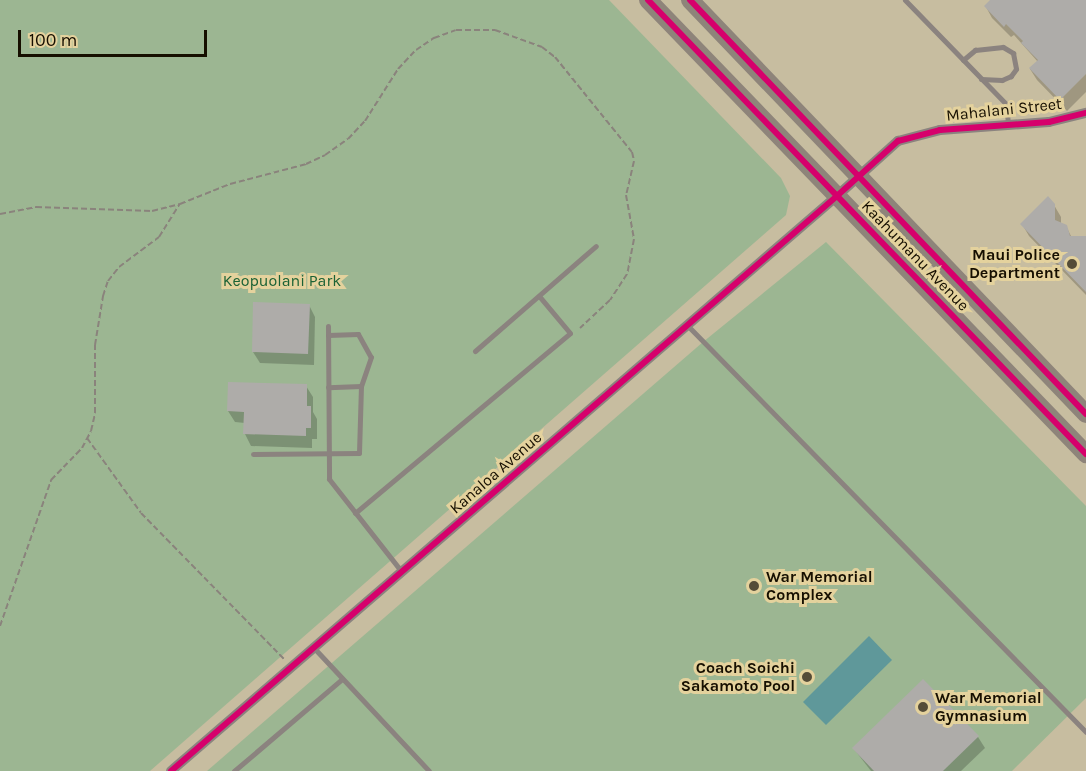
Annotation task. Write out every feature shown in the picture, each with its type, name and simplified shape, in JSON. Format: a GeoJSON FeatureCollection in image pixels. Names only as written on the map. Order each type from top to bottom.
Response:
{"type":"FeatureCollection","features":[{"type":"Feature","properties":{"kind":"main road","name":"Kaahumanu Avenue"},"geometry":{"type":"LineString","coordinates":[[648,0],[1086,454]]}},
{"type":"Feature","properties":{"kind":"main road","name":"Kaahumanu Avenue"},"geometry":{"type":"LineString","coordinates":[[690,0],[1086,414]]}},
{"type":"Feature","properties":{"kind":"street","name":"Mahalani Street"},"geometry":{"type":"LineString","coordinates":[[838,195],[890,147],[908,137],[940,130],[1049,122],[1086,113]]}},
{"type":"Feature","properties":{"kind":"street","name":"Kanaloa Avenue"},"geometry":{"type":"LineString","coordinates":[[172,770],[838,195]]}},
{"type":"Feature","properties":{"kind":"lane"},"geometry":{"type":"LineString","coordinates":[[905,0],[1006,104],[1008,126]]}},
{"type":"Feature","properties":{"kind":"lane"},"geometry":{"type":"LineString","coordinates":[[963,60],[975,50],[1002,47],[1012,53],[1016,69],[1011,75],[1002,80],[981,79]]}},
{"type":"Feature","properties":{"kind":"lane"},"geometry":{"type":"LineString","coordinates":[[475,351],[596,246]]}},
{"type":"Feature","properties":{"kind":"lane"},"geometry":{"type":"LineString","coordinates":[[355,513],[570,333],[538,296]]}},
{"type":"Feature","properties":{"kind":"lane"},"geometry":{"type":"LineString","coordinates":[[687,325],[1086,732]]}},
{"type":"Feature","properties":{"kind":"lane"},"geometry":{"type":"LineString","coordinates":[[328,326],[328,479],[402,572]]}},
{"type":"Feature","properties":{"kind":"lane"},"geometry":{"type":"LineString","coordinates":[[253,454],[359,453],[361,386],[371,357],[358,334],[328,335]]}},
{"type":"Feature","properties":{"kind":"lane"},"geometry":{"type":"LineString","coordinates":[[328,387],[361,386]]}},
{"type":"Feature","properties":{"kind":"lane"},"geometry":{"type":"LineString","coordinates":[[314,648],[429,771]]}},
{"type":"Feature","properties":{"kind":"lane"},"geometry":{"type":"LineString","coordinates":[[234,771],[342,680]]}},
{"type":"Feature","properties":{"kind":"path"},"geometry":{"type":"LineString","coordinates":[[0,214],[36,207],[152,211],[180,204],[206,192],[306,164],[325,155],[348,139],[365,121],[398,69],[416,50],[434,38],[456,30],[473,28],[514,35],[542,47],[555,57],[632,152],[634,161],[626,195],[634,239],[627,274],[610,300],[580,328]]}},
{"type":"Feature","properties":{"kind":"path"},"geometry":{"type":"LineString","coordinates":[[0,626],[51,480],[82,448],[87,438],[95,412],[95,345],[103,296],[108,281],[119,267],[159,237],[180,204]]}},
{"type":"Feature","properties":{"kind":"path"},"geometry":{"type":"LineString","coordinates":[[87,438],[141,513],[292,668]]}},
{"type":"Feature","properties":{"kind":"green space","name":"Keopuolani Park"},"geometry":{"type":"Polygon","coordinates":[[[0,0],[609,0],[781,178],[790,196],[786,215],[150,771],[0,771],[0,0]]]}},
{"type":"Feature","properties":{"kind":"green space","name":"War Memorial Complex"},"geometry":{"type":"Polygon","coordinates":[[[826,242],[1086,506],[1086,698],[1012,771],[207,771],[703,342],[826,242]]]}},
{"type":"Feature","properties":{"kind":"water"},"geometry":{"type":"Polygon","coordinates":[[[869,636],[892,660],[826,725],[803,702],[869,636]]]}},
{"type":"Feature","properties":{"kind":"building"},"geometry":{"type":"Polygon","coordinates":[[[990,0],[1086,0],[1086,74],[1060,100],[1029,68],[1038,60],[1021,43],[1023,41],[1006,24],[1004,27],[984,6],[990,0]]]}},
{"type":"Feature","properties":{"kind":"building","name":"Maui Police Department"},"geometry":{"type":"Polygon","coordinates":[[[1048,196],[1055,204],[1055,220],[1067,225],[1070,236],[1086,236],[1086,292],[1020,224],[1048,196]]]}},
{"type":"Feature","properties":{"kind":"building"},"geometry":{"type":"Polygon","coordinates":[[[253,302],[310,304],[308,354],[252,352],[253,302]]]}},
{"type":"Feature","properties":{"kind":"building"},"geometry":{"type":"Polygon","coordinates":[[[228,382],[307,384],[307,406],[311,406],[311,428],[306,428],[306,436],[243,434],[244,412],[227,411],[228,382]]]}},
{"type":"Feature","properties":{"kind":"building","name":"War Memorial Gymnasium"},"geometry":{"type":"Polygon","coordinates":[[[923,679],[979,736],[943,771],[874,771],[852,748],[923,679]]]}},
{"type":"Feature","properties":{"kind":"cycle path"},"geometry":{"type":"LineString","coordinates":[[648,0],[1086,454]]}},
{"type":"Feature","properties":{"kind":"cycle path"},"geometry":{"type":"LineString","coordinates":[[690,0],[1086,414]]}},
{"type":"Feature","properties":{"kind":"cycle path"},"geometry":{"type":"LineString","coordinates":[[171,771],[898,141],[940,130],[1049,122],[1086,113]]}},
{"type":"Feature","properties":{"kind":"place","name":"Maui Police Department"},"geometry":{"type":"Point","coordinates":[1072,264]}},
{"type":"Feature","properties":{"kind":"place","name":"War Memorial Complex"},"geometry":{"type":"Point","coordinates":[754,586]}},
{"type":"Feature","properties":{"kind":"place","name":"Coach Soichi Sakamoto Pool"},"geometry":{"type":"Point","coordinates":[807,677]}},
{"type":"Feature","properties":{"kind":"place","name":"War Memorial Gymnasium"},"geometry":{"type":"Point","coordinates":[923,707]}}]}
